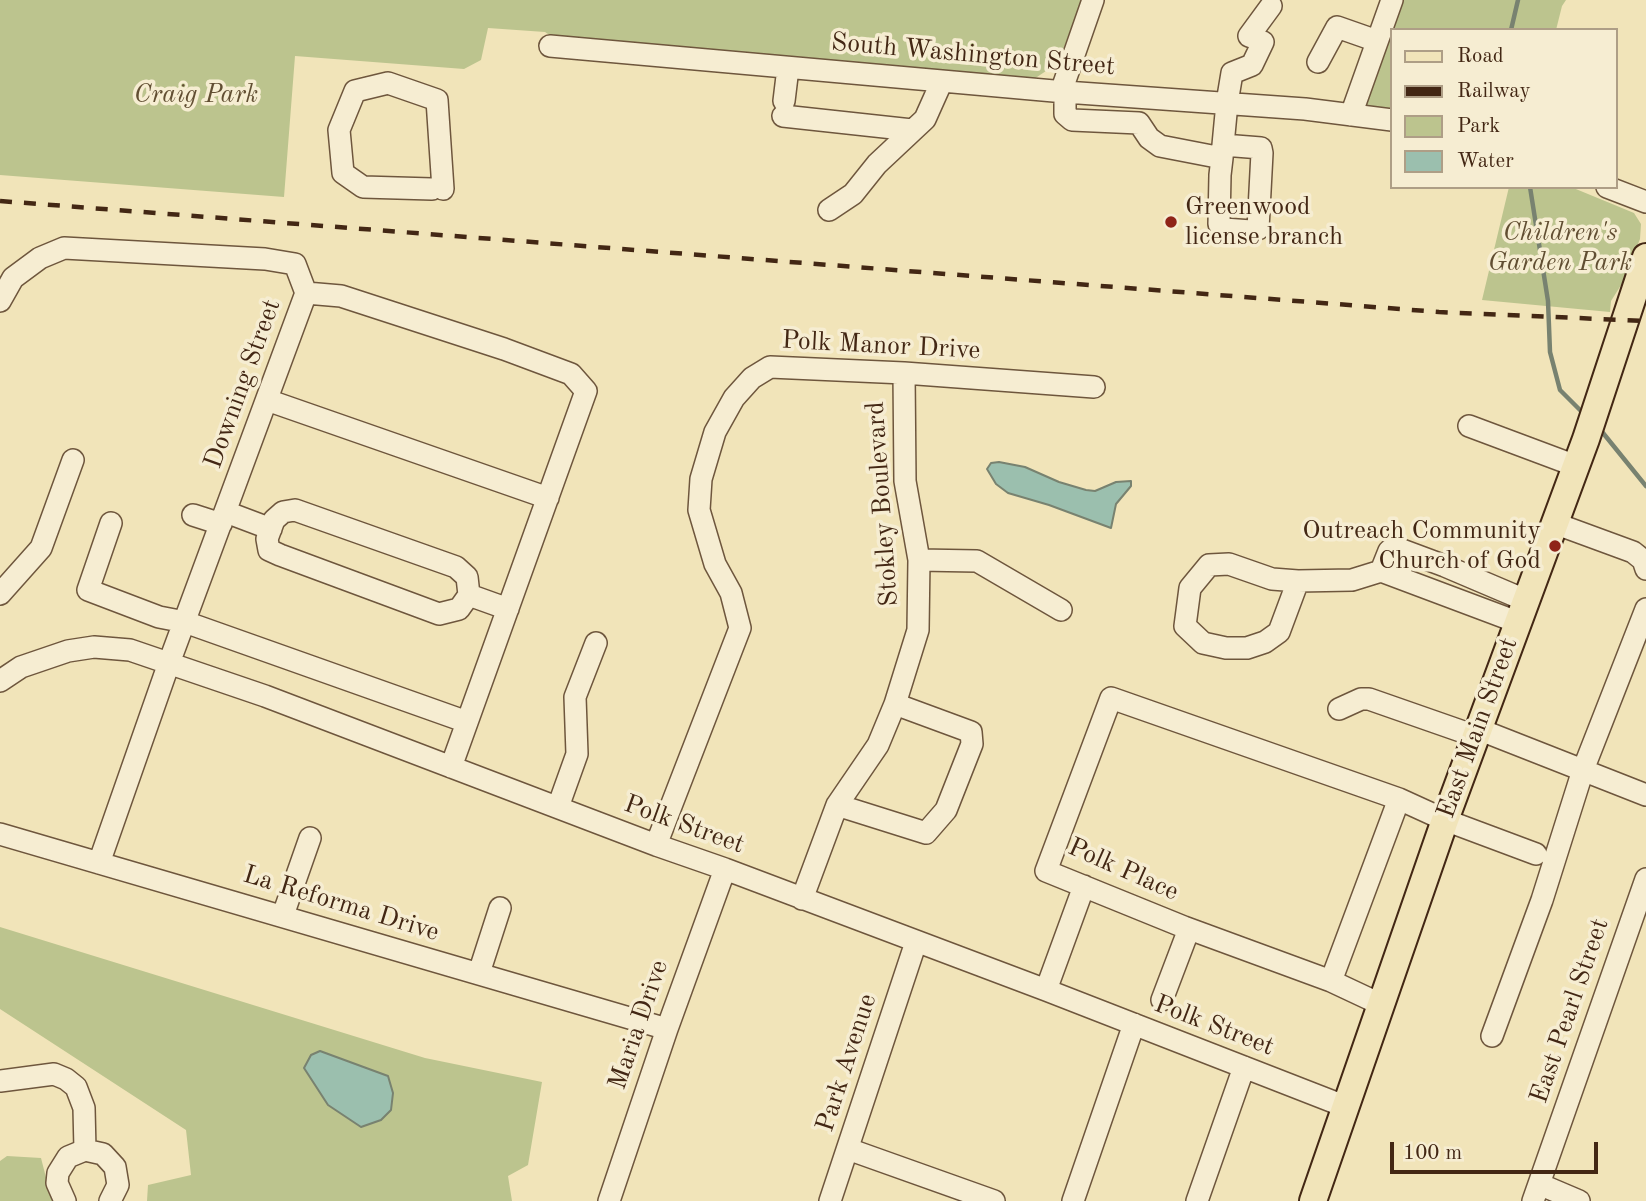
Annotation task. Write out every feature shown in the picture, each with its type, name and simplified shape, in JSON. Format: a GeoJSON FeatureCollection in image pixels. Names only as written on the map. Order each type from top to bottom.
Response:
{"type":"FeatureCollection","features":[{"type":"Feature","properties":{"kind":"main road","name":"East Main Street"},"geometry":{"type":"LineString","coordinates":[[1312,1201],[1476,732],[1592,421],[1646,257]]}},
{"type":"Feature","properties":{"kind":"street"},"geometry":{"type":"LineString","coordinates":[[1093,0],[1063,92],[1065,114],[1072,120],[1139,123]]}},
{"type":"Feature","properties":{"kind":"street"},"geometry":{"type":"LineString","coordinates":[[1351,115],[1392,0]]}},
{"type":"Feature","properties":{"kind":"street"},"geometry":{"type":"LineString","coordinates":[[1139,123],[1149,138],[1160,146],[1222,151],[1232,73],[1252,65],[1260,41],[1249,36],[1271,6]]}},
{"type":"Feature","properties":{"kind":"street"},"geometry":{"type":"LineString","coordinates":[[1318,62],[1337,27],[1377,41]]}},
{"type":"Feature","properties":{"kind":"street","name":"South Washington Street"},"geometry":{"type":"LineString","coordinates":[[550,46],[1063,92],[1227,103],[1390,120]]}},
{"type":"Feature","properties":{"kind":"street"},"geometry":{"type":"LineString","coordinates":[[788,68],[783,108],[912,130]]}},
{"type":"Feature","properties":{"kind":"street"},"geometry":{"type":"LineString","coordinates":[[829,210],[853,194],[877,164],[925,119],[942,81]]}},
{"type":"Feature","properties":{"kind":"street"},"geometry":{"type":"LineString","coordinates":[[388,83],[437,100],[437,189],[363,187],[343,173],[338,130],[355,92],[388,83]]}},
{"type":"Feature","properties":{"kind":"street"},"geometry":{"type":"LineString","coordinates":[[1139,123],[1142,120],[1145,97]]}},
{"type":"Feature","properties":{"kind":"street"},"geometry":{"type":"LineString","coordinates":[[1611,189],[1646,202]]}},
{"type":"Feature","properties":{"kind":"street","name":"Downing Street"},"geometry":{"type":"LineString","coordinates":[[0,301],[13,278],[40,258],[64,248],[265,259],[295,264],[306,293],[169,663],[99,863]]}},
{"type":"Feature","properties":{"kind":"street"},"geometry":{"type":"LineString","coordinates":[[306,293],[341,296],[503,349],[571,374],[586,391],[451,767]]}},
{"type":"Feature","properties":{"kind":"street","name":"Polk Manor Drive"},"geometry":{"type":"LineString","coordinates":[[656,845],[740,628],[731,593],[715,564],[699,510],[701,479],[715,432],[734,398],[752,378],[770,367],[904,373],[1094,387]]}},
{"type":"Feature","properties":{"kind":"street","name":"Stokley Boulevard"},"geometry":{"type":"LineString","coordinates":[[802,899],[837,806],[878,745],[895,704],[918,630],[919,560],[905,481],[904,373]]}},
{"type":"Feature","properties":{"kind":"street"},"geometry":{"type":"LineString","coordinates":[[267,400],[548,498]]}},
{"type":"Feature","properties":{"kind":"street"},"geometry":{"type":"LineString","coordinates":[[1469,425],[1576,466]]}},
{"type":"Feature","properties":{"kind":"street"},"geometry":{"type":"LineString","coordinates":[[0,594],[41,548],[73,460]]}},
{"type":"Feature","properties":{"kind":"street"},"geometry":{"type":"LineString","coordinates":[[295,510],[456,567],[467,577],[469,595],[459,609],[439,614],[279,555],[269,550],[267,539],[274,520],[283,512],[295,510]]}},
{"type":"Feature","properties":{"kind":"street"},"geometry":{"type":"LineString","coordinates":[[193,514],[271,529]]}},
{"type":"Feature","properties":{"kind":"street"},"geometry":{"type":"LineString","coordinates":[[111,523],[88,590],[159,617],[185,622],[467,722]]}},
{"type":"Feature","properties":{"kind":"street"},"geometry":{"type":"LineString","coordinates":[[1554,523],[1633,552],[1643,560],[1646,569]]}},
{"type":"Feature","properties":{"kind":"street"},"geometry":{"type":"LineString","coordinates":[[1298,580],[1279,632],[1265,642],[1247,648],[1226,648],[1203,643],[1185,626],[1190,588],[1209,565],[1229,564],[1272,579],[1352,580],[1381,571],[1389,551],[1394,547],[1432,560],[1521,611]]}},
{"type":"Feature","properties":{"kind":"street"},"geometry":{"type":"LineString","coordinates":[[919,560],[977,561],[1061,610]]}},
{"type":"Feature","properties":{"kind":"street"},"geometry":{"type":"LineString","coordinates":[[469,595],[508,609]]}},
{"type":"Feature","properties":{"kind":"street"},"geometry":{"type":"LineString","coordinates":[[1492,1036],[1542,900],[1583,770],[1646,609]]}},
{"type":"Feature","properties":{"kind":"street"},"geometry":{"type":"LineString","coordinates":[[558,807],[578,754],[575,697],[596,643]]}},
{"type":"Feature","properties":{"kind":"street","name":"Polk Street"},"geometry":{"type":"LineString","coordinates":[[0,681],[21,667],[68,651],[94,647],[130,650],[265,696],[1046,990],[1344,1106]]}},
{"type":"Feature","properties":{"kind":"street","name":"Polk Place"},"geometry":{"type":"LineString","coordinates":[[1380,1004],[1331,981],[1189,929],[1046,871],[1111,698],[1399,799],[1445,820],[1536,854]]}},
{"type":"Feature","properties":{"kind":"street"},"geometry":{"type":"LineString","coordinates":[[1339,709],[1361,699],[1369,699],[1476,732],[1646,795]]}},
{"type":"Feature","properties":{"kind":"street"},"geometry":{"type":"LineString","coordinates":[[837,806],[926,833],[946,810],[972,744],[971,732],[895,704]]}},
{"type":"Feature","properties":{"kind":"street"},"geometry":{"type":"LineString","coordinates":[[1331,981],[1399,799]]}},
{"type":"Feature","properties":{"kind":"street","name":"La Reforma Drive"},"geometry":{"type":"LineString","coordinates":[[0,834],[667,1029]]}},
{"type":"Feature","properties":{"kind":"street"},"geometry":{"type":"LineString","coordinates":[[283,915],[310,838]]}},
{"type":"Feature","properties":{"kind":"street","name":"Maria Drive"},"geometry":{"type":"LineString","coordinates":[[609,1201],[725,869]]}},
{"type":"Feature","properties":{"kind":"street","name":"East Pearl Street"},"geometry":{"type":"LineString","coordinates":[[1536,1193],[1646,879]]}},
{"type":"Feature","properties":{"kind":"street"},"geometry":{"type":"LineString","coordinates":[[1046,990],[1084,886]]}},
{"type":"Feature","properties":{"kind":"street"},"geometry":{"type":"LineString","coordinates":[[479,974],[500,908]]}},
{"type":"Feature","properties":{"kind":"street"},"geometry":{"type":"LineString","coordinates":[[1162,1000],[1189,929]]}},
{"type":"Feature","properties":{"kind":"street","name":"Park Avenue"},"geometry":{"type":"LineString","coordinates":[[830,1201],[916,942]]}},
{"type":"Feature","properties":{"kind":"street"},"geometry":{"type":"LineString","coordinates":[[1073,1201],[1134,1024]]}},
{"type":"Feature","properties":{"kind":"street"},"geometry":{"type":"LineString","coordinates":[[1197,1201],[1244,1067]]}},
{"type":"Feature","properties":{"kind":"street"},"geometry":{"type":"LineString","coordinates":[[0,1081],[54,1074],[76,1087],[84,1108],[86,1150]]}},
{"type":"Feature","properties":{"kind":"street"},"geometry":{"type":"LineString","coordinates":[[848,1149],[960,1195],[994,1201]]}},
{"type":"Feature","properties":{"kind":"street"},"geometry":{"type":"LineString","coordinates":[[65,1201],[57,1183],[61,1164],[68,1157],[86,1150],[103,1154],[116,1167],[118,1185],[110,1201]]}},
{"type":"Feature","properties":{"kind":"street"},"geometry":{"type":"LineString","coordinates":[[1536,1193],[1579,1201]]}},
{"type":"Feature","properties":{"kind":"green space","name":"Craig Park"},"geometry":{"type":"Polygon","coordinates":[[[0,0],[1082,0],[1058,63],[1034,79],[899,66],[739,56],[554,38],[545,32],[488,28],[481,60],[464,69],[295,56],[284,197],[0,175],[0,0]]]}},
{"type":"Feature","properties":{"kind":"green space"},"geometry":{"type":"Polygon","coordinates":[[[1392,0],[1566,0],[1556,28],[1390,28],[1390,124],[1351,115],[1392,0]]]}},
{"type":"Feature","properties":{"kind":"green space","name":"Children's Garden Park"},"geometry":{"type":"Polygon","coordinates":[[[1509,189],[1576,189],[1634,213],[1641,224],[1640,239],[1623,282],[1611,301],[1610,312],[1482,300],[1509,189]]]}},
{"type":"Feature","properties":{"kind":"green space"},"geometry":{"type":"Polygon","coordinates":[[[0,927],[425,1058],[542,1082],[528,1165],[508,1176],[512,1201],[147,1201],[148,1185],[191,1175],[186,1130],[0,1009],[0,927]]]}},
{"type":"Feature","properties":{"kind":"green space"},"geometry":{"type":"Polygon","coordinates":[[[7,1156],[41,1158],[52,1201],[0,1201],[0,1161],[7,1156]]]}},
{"type":"Feature","properties":{"kind":"water"},"geometry":{"type":"Polygon","coordinates":[[[991,463],[1025,467],[1086,490],[1095,491],[1116,482],[1131,481],[1131,486],[1116,504],[1111,528],[1008,493],[996,484],[987,469],[991,463]]]}},
{"type":"Feature","properties":{"kind":"water"},"geometry":{"type":"Polygon","coordinates":[[[320,1051],[388,1076],[393,1093],[391,1110],[381,1120],[361,1127],[328,1105],[304,1068],[311,1055],[320,1051]]]}},
{"type":"Feature","properties":{"kind":"waterway"},"geometry":{"type":"LineString","coordinates":[[1511,28],[1518,0]]}},
{"type":"Feature","properties":{"kind":"waterway"},"geometry":{"type":"LineString","coordinates":[[1530,189],[1548,301],[1550,352],[1560,390],[1585,415]]}},
{"type":"Feature","properties":{"kind":"waterway"},"geometry":{"type":"LineString","coordinates":[[1599,428],[1646,486]]}},
{"type":"Feature","properties":{"kind":"railway"},"geometry":{"type":"LineString","coordinates":[[0,201],[1439,312],[1646,321]]}},
{"type":"Feature","properties":{"kind":"place","name":"Greenwood license branch"},"geometry":{"type":"Point","coordinates":[1171,222]}},
{"type":"Feature","properties":{"kind":"place","name":"Outreach Community Church of God"},"geometry":{"type":"Point","coordinates":[1555,546]}}]}
